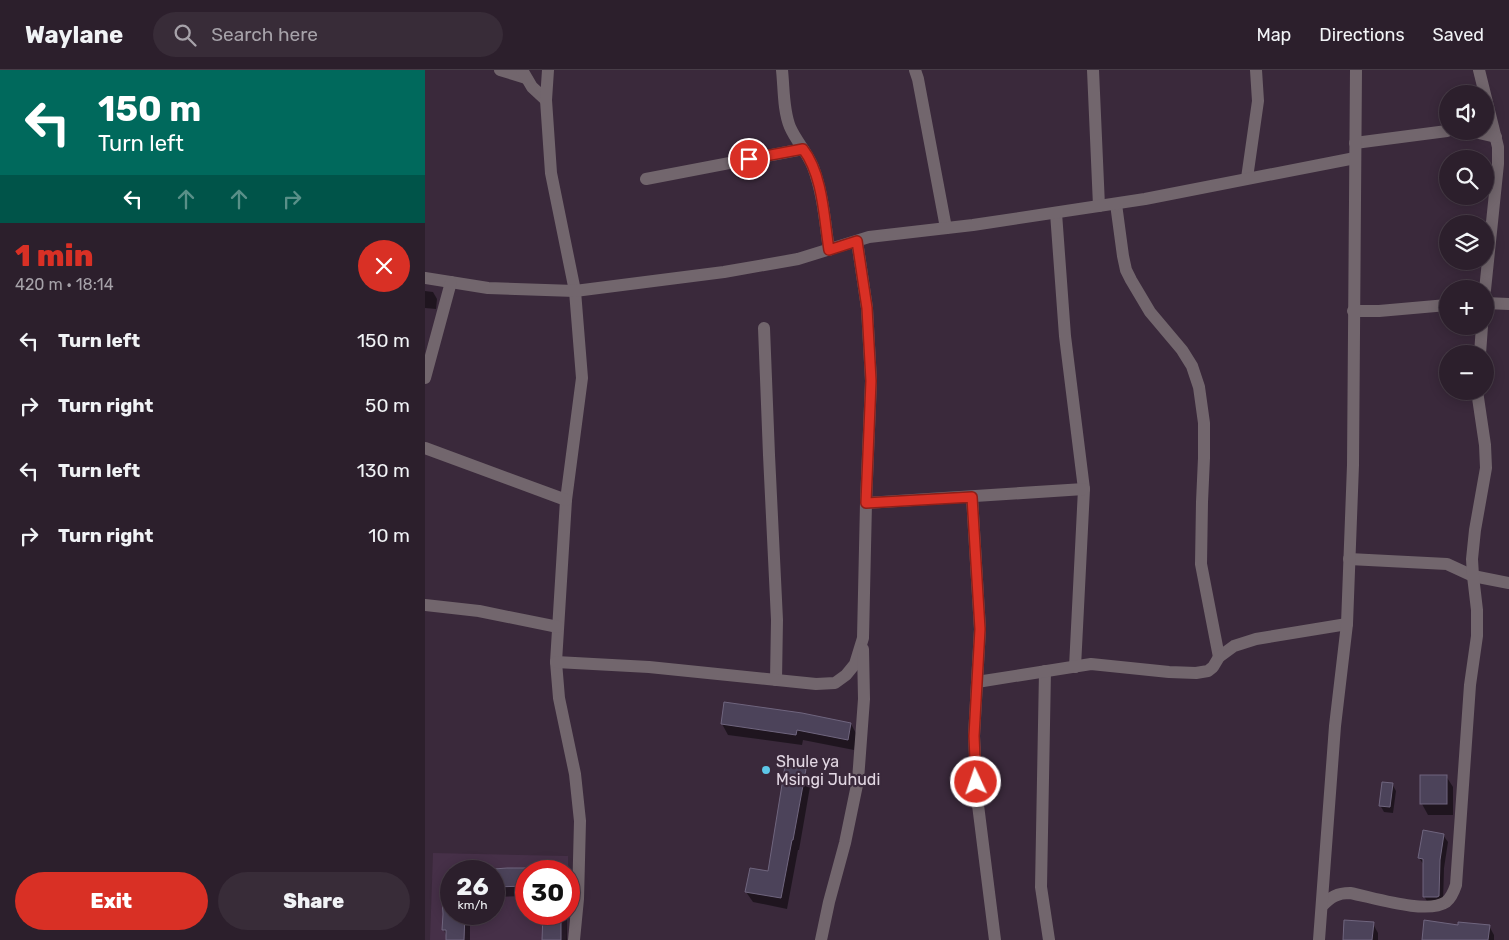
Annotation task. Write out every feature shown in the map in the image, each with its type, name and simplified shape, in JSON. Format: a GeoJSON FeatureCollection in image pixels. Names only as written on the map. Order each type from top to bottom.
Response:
{"type":"FeatureCollection","features":[{"type":"Feature","properties":{"kind":"street"},"geometry":{"type":"LineString","coordinates":[[500,70],[524,74],[532,87],[546,100]]}},
{"type":"Feature","properties":{"kind":"street"},"geometry":{"type":"LineString","coordinates":[[548,70],[546,100],[551,173],[575,290],[582,378],[566,500],[556,662],[559,698],[575,774],[580,821],[578,899],[573,940]]}},
{"type":"Feature","properties":{"kind":"street"},"geometry":{"type":"LineString","coordinates":[[782,70],[785,108],[789,126],[813,167],[819,186],[829,250]]}},
{"type":"Feature","properties":{"kind":"street"},"geometry":{"type":"LineString","coordinates":[[915,70],[946,228]]}},
{"type":"Feature","properties":{"kind":"street"},"geometry":{"type":"LineString","coordinates":[[1093,70],[1099,206]]}},
{"type":"Feature","properties":{"kind":"street"},"geometry":{"type":"LineString","coordinates":[[1247,178],[1258,101],[1256,70]]}},
{"type":"Feature","properties":{"kind":"street"},"geometry":{"type":"LineString","coordinates":[[1319,940],[1335,726],[1347,624],[1353,465],[1356,70]]}},
{"type":"Feature","properties":{"kind":"street"},"geometry":{"type":"LineString","coordinates":[[1479,70],[1498,147],[1498,164],[1486,280]]}},
{"type":"Feature","properties":{"kind":"street"},"geometry":{"type":"LineString","coordinates":[[1355,143],[1439,132]]}},
{"type":"Feature","properties":{"kind":"street"},"geometry":{"type":"LineString","coordinates":[[646,180],[803,149]]}},
{"type":"Feature","properties":{"kind":"street"},"geometry":{"type":"LineString","coordinates":[[425,278],[488,288],[575,290],[724,272],[798,259],[869,238],[1116,204],[1355,158]]}},
{"type":"Feature","properties":{"kind":"street"},"geometry":{"type":"LineString","coordinates":[[1116,204],[1126,270],[1150,312],[1182,350],[1199,387],[1204,432],[1201,564],[1219,657]]}},
{"type":"Feature","properties":{"kind":"street"},"geometry":{"type":"LineString","coordinates":[[1055,213],[1065,336],[1084,489],[1075,667]]}},
{"type":"Feature","properties":{"kind":"street"},"geometry":{"type":"LineString","coordinates":[[821,940],[845,843],[858,780],[864,699],[863,638],[871,381],[867,308],[857,241]]}},
{"type":"Feature","properties":{"kind":"street"},"geometry":{"type":"LineString","coordinates":[[425,378],[451,282]]}},
{"type":"Feature","properties":{"kind":"street"},"geometry":{"type":"LineString","coordinates":[[1494,303],[1509,304]]}},
{"type":"Feature","properties":{"kind":"street"},"geometry":{"type":"LineString","coordinates":[[1353,311],[1379,311],[1439,306]]}},
{"type":"Feature","properties":{"kind":"street"},"geometry":{"type":"LineString","coordinates":[[764,328],[777,620],[777,680]]}},
{"type":"Feature","properties":{"kind":"street"},"geometry":{"type":"LineString","coordinates":[[1322,906],[1338,893],[1350,893],[1415,907],[1433,906],[1445,902],[1454,891],[1456,885],[1470,685],[1477,636],[1477,610],[1473,576],[1475,530],[1485,468],[1485,445],[1478,400]]}},
{"type":"Feature","properties":{"kind":"street"},"geometry":{"type":"LineString","coordinates":[[425,448],[566,500]]}},
{"type":"Feature","properties":{"kind":"street"},"geometry":{"type":"LineString","coordinates":[[866,503],[1084,489]]}},
{"type":"Feature","properties":{"kind":"street"},"geometry":{"type":"LineString","coordinates":[[972,497],[980,629],[974,736],[977,797],[995,940]]}},
{"type":"Feature","properties":{"kind":"street"},"geometry":{"type":"LineString","coordinates":[[1349,559],[1437,562],[1447,564],[1473,576],[1509,583]]}},
{"type":"Feature","properties":{"kind":"street"},"geometry":{"type":"LineString","coordinates":[[425,605],[479,611],[558,627]]}},
{"type":"Feature","properties":{"kind":"street"},"geometry":{"type":"LineString","coordinates":[[977,682],[1091,664],[1196,673],[1208,671],[1219,657],[1234,646],[1255,640],[1347,624]]}},
{"type":"Feature","properties":{"kind":"street"},"geometry":{"type":"LineString","coordinates":[[556,662],[649,666],[816,684],[835,683],[846,675],[855,664],[863,638]]}},
{"type":"Feature","properties":{"kind":"street"},"geometry":{"type":"LineString","coordinates":[[1045,671],[1041,887],[1049,940]]}},
{"type":"Feature","properties":{"kind":"shaded area"},"geometry":{"type":"Polygon","coordinates":[[[433,853],[568,856],[568,860],[515,860],[515,925],[567,925],[566,940],[430,940],[433,853]]]}},
{"type":"Feature","properties":{"kind":"building"},"geometry":{"type":"Polygon","coordinates":[[[724,702],[802,713],[851,723],[848,740],[797,730],[796,735],[721,724],[724,702]]]}},
{"type":"Feature","properties":{"kind":"building"},"geometry":{"type":"Polygon","coordinates":[[[785,766],[806,769],[781,898],[745,892],[750,868],[768,871],[785,766]]]}},
{"type":"Feature","properties":{"kind":"building"},"geometry":{"type":"Polygon","coordinates":[[[1420,775],[1447,775],[1447,804],[1420,804],[1420,775]]]}},
{"type":"Feature","properties":{"kind":"building"},"geometry":{"type":"Polygon","coordinates":[[[1382,782],[1393,783],[1390,807],[1379,806],[1382,782]]]}},
{"type":"Feature","properties":{"kind":"building"},"geometry":{"type":"Polygon","coordinates":[[[1423,830],[1444,834],[1440,860],[1439,896],[1437,897],[1423,897],[1423,859],[1418,858],[1423,830]]]}},
{"type":"Feature","properties":{"kind":"building"},"geometry":{"type":"Polygon","coordinates":[[[505,868],[515,868],[515,886],[505,887],[505,868]]]}},
{"type":"Feature","properties":{"kind":"building"},"geometry":{"type":"Polygon","coordinates":[[[1344,920],[1374,922],[1372,940],[1343,940],[1344,920]]]}},
{"type":"Feature","properties":{"kind":"building"},"geometry":{"type":"Polygon","coordinates":[[[1424,920],[1458,925],[1458,922],[1490,925],[1488,940],[1422,940],[1424,920]]]}},
{"type":"Feature","properties":{"kind":"building"},"geometry":{"type":"Polygon","coordinates":[[[442,925],[465,925],[464,940],[446,940],[446,930],[442,930],[442,925]]]}},
{"type":"Feature","properties":{"kind":"building"},"geometry":{"type":"Polygon","coordinates":[[[543,925],[561,925],[561,940],[542,940],[543,925]]]}},
{"type":"Feature","properties":{"kind":"place","name":"Shule ya Msingi Juhudi"},"geometry":{"type":"Point","coordinates":[766,770]}},
{"type":"Feature","properties":{"kind":"route"},"geometry":{"type":"LineString","coordinates":[[749,159],[803,149],[813,167],[819,186],[829,250],[857,241],[867,308],[871,381],[866,503],[972,497],[980,629],[974,736],[976,782]]}}]}
